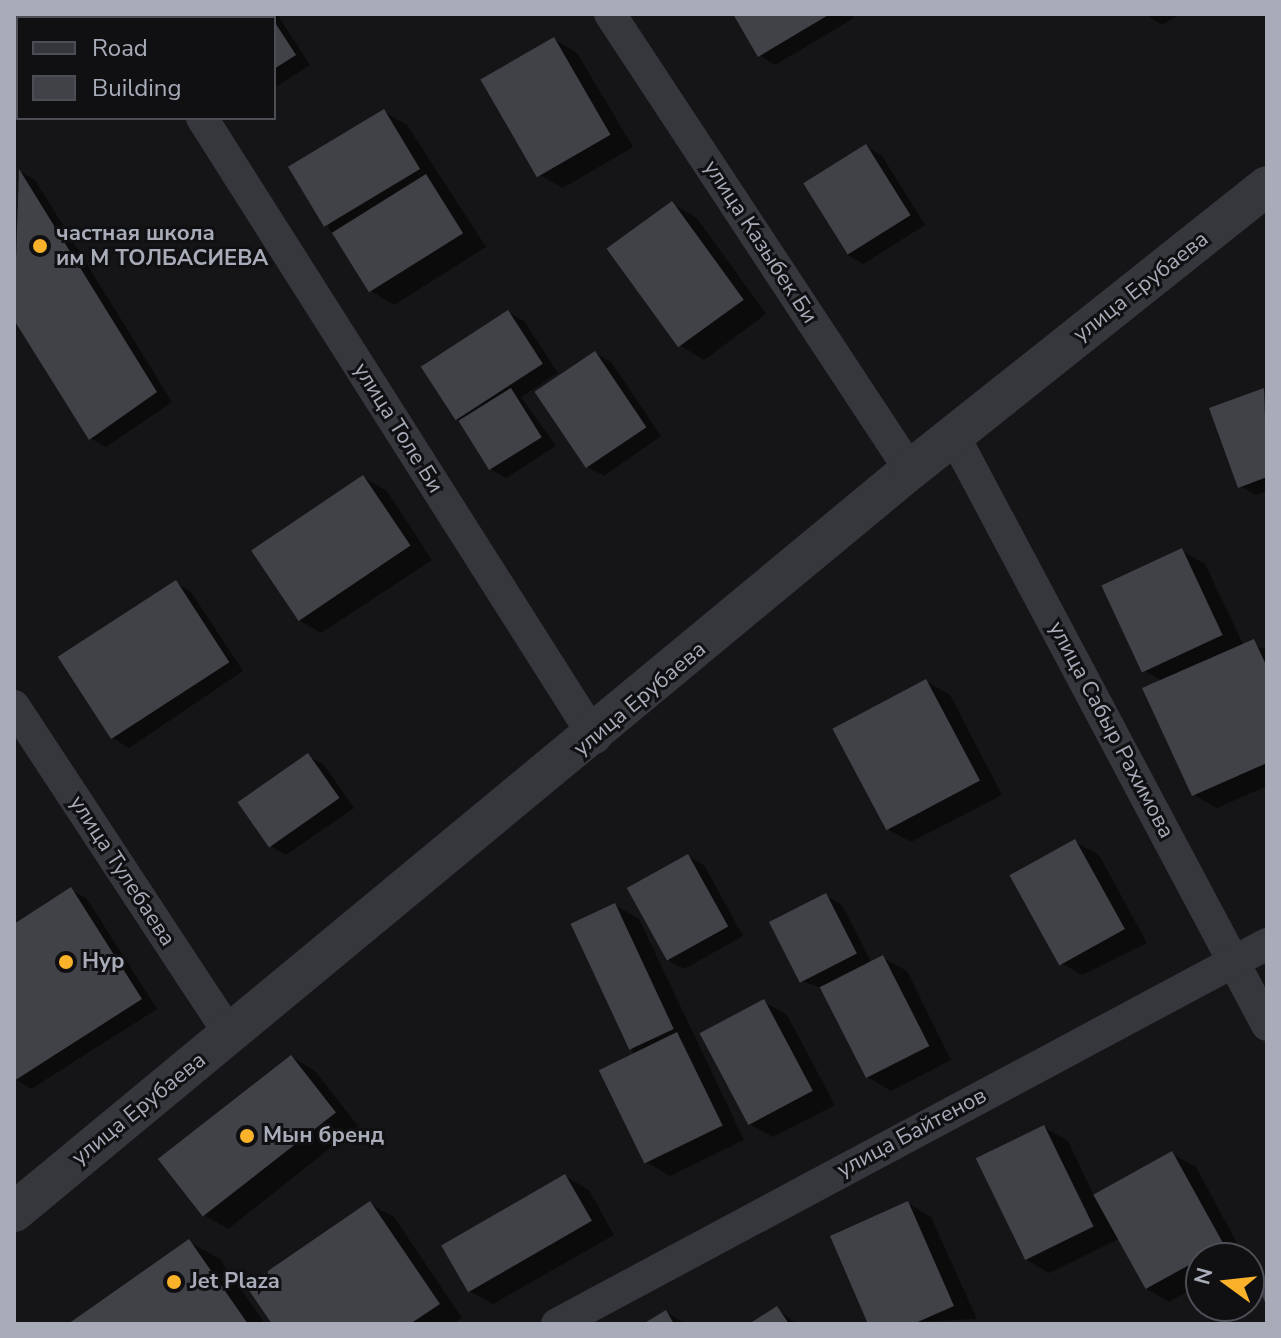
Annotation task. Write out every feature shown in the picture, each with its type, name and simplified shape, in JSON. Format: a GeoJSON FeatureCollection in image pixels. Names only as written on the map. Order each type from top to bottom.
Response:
{"type":"FeatureCollection","features":[{"type":"Feature","properties":{"kind":"street","name":"улица Казыбек Би"},"geometry":{"type":"LineString","coordinates":[[610,14],[910,470]]}},
{"type":"Feature","properties":{"kind":"street","name":"улица Толе Би"},"geometry":{"type":"LineString","coordinates":[[203,120],[595,738]]}},
{"type":"Feature","properties":{"kind":"street","name":"улица Ерубаева"},"geometry":{"type":"LineString","coordinates":[[14,1212],[595,738],[910,470],[1267,186]]}},
{"type":"Feature","properties":{"kind":"street","name":"улица Сабыр Рахимова"},"geometry":{"type":"LineString","coordinates":[[954,436],[1267,1025]]}},
{"type":"Feature","properties":{"kind":"street","name":"улица Тулебаева"},"geometry":{"type":"LineString","coordinates":[[14,706],[230,1035]]}},
{"type":"Feature","properties":{"kind":"street","name":"улица Байтенов"},"geometry":{"type":"LineString","coordinates":[[557,1324],[1267,944]]}},
{"type":"Feature","properties":{"kind":"building"},"geometry":{"type":"Polygon","coordinates":[[[189,14],[259,14],[256,16],[189,14]]]}},
{"type":"Feature","properties":{"kind":"building"},"geometry":{"type":"Polygon","coordinates":[[[733,14],[830,14],[758,57],[733,14]]]}},
{"type":"Feature","properties":{"kind":"building"},"geometry":{"type":"Polygon","coordinates":[[[276,24],[296,55],[276,68],[276,24]]]}},
{"type":"Feature","properties":{"kind":"building"},"geometry":{"type":"Polygon","coordinates":[[[554,37],[610,135],[537,177],[480,80],[554,37]]]}},
{"type":"Feature","properties":{"kind":"building"},"geometry":{"type":"Polygon","coordinates":[[[384,109],[420,169],[324,227],[288,167],[384,109]]]}},
{"type":"Feature","properties":{"kind":"building"},"geometry":{"type":"Polygon","coordinates":[[[866,144],[911,215],[848,254],[803,183],[866,144]]]}},
{"type":"Feature","properties":{"kind":"building","name":"частная школа им М ТОЛБАСИЕВА"},"geometry":{"type":"Polygon","coordinates":[[[19,169],[157,392],[89,440],[14,320],[19,169]]]}},
{"type":"Feature","properties":{"kind":"building"},"geometry":{"type":"Polygon","coordinates":[[[426,174],[463,233],[369,292],[332,233],[426,174]]]}},
{"type":"Feature","properties":{"kind":"building"},"geometry":{"type":"Polygon","coordinates":[[[672,201],[744,300],[678,347],[606,249],[672,201]]]}},
{"type":"Feature","properties":{"kind":"building"},"geometry":{"type":"Polygon","coordinates":[[[508,310],[543,364],[456,420],[421,367],[508,310]]]}},
{"type":"Feature","properties":{"kind":"building"},"geometry":{"type":"Polygon","coordinates":[[[595,351],[646,427],[586,468],[534,392],[595,351]]]}},
{"type":"Feature","properties":{"kind":"building"},"geometry":{"type":"Polygon","coordinates":[[[511,388],[542,437],[489,470],[458,421],[511,388]]]}},
{"type":"Feature","properties":{"kind":"building"},"geometry":{"type":"Polygon","coordinates":[[[1264,388],[1267,477],[1238,488],[1209,408],[1264,388]]]}},
{"type":"Feature","properties":{"kind":"building"},"geometry":{"type":"Polygon","coordinates":[[[363,475],[411,545],[299,621],[251,550],[363,475]]]}},
{"type":"Feature","properties":{"kind":"building"},"geometry":{"type":"Polygon","coordinates":[[[1182,548],[1223,635],[1142,673],[1101,586],[1182,548]]]}},
{"type":"Feature","properties":{"kind":"building"},"geometry":{"type":"Polygon","coordinates":[[[176,580],[229,662],[111,739],[58,657],[176,580]]]}},
{"type":"Feature","properties":{"kind":"building"},"geometry":{"type":"Polygon","coordinates":[[[1254,639],[1267,667],[1267,763],[1192,796],[1142,688],[1254,639]]]}},
{"type":"Feature","properties":{"kind":"building"},"geometry":{"type":"Polygon","coordinates":[[[926,679],[980,781],[886,830],[832,729],[926,679]]]}},
{"type":"Feature","properties":{"kind":"building"},"geometry":{"type":"Polygon","coordinates":[[[308,753],[340,798],[269,847],[238,802],[308,753]]]}},
{"type":"Feature","properties":{"kind":"building"},"geometry":{"type":"Polygon","coordinates":[[[1075,839],[1125,929],[1059,965],[1009,875],[1075,839]]]}},
{"type":"Feature","properties":{"kind":"building"},"geometry":{"type":"Polygon","coordinates":[[[688,854],[728,927],[667,961],[627,888],[688,854]]]}},
{"type":"Feature","properties":{"kind":"building","name":"Нур"},"geometry":{"type":"Polygon","coordinates":[[[71,887],[142,999],[14,1081],[14,924],[71,887]]]}},
{"type":"Feature","properties":{"kind":"building"},"geometry":{"type":"Polygon","coordinates":[[[826,893],[857,954],[800,983],[769,922],[826,893]]]}},
{"type":"Feature","properties":{"kind":"building"},"geometry":{"type":"Polygon","coordinates":[[[615,903],[674,1029],[629,1050],[571,924],[615,903]]]}},
{"type":"Feature","properties":{"kind":"building"},"geometry":{"type":"Polygon","coordinates":[[[883,955],[929,1046],[866,1078],[820,987],[883,955]]]}},
{"type":"Feature","properties":{"kind":"building"},"geometry":{"type":"Polygon","coordinates":[[[764,999],[813,1091],[748,1125],[700,1033],[764,999]]]}},
{"type":"Feature","properties":{"kind":"building"},"geometry":{"type":"Polygon","coordinates":[[[677,1032],[723,1125],[644,1164],[599,1070],[677,1032]]]}},
{"type":"Feature","properties":{"kind":"building","name":"Мын бренд"},"geometry":{"type":"Polygon","coordinates":[[[291,1055],[336,1113],[203,1217],[158,1159],[291,1055]]]}},
{"type":"Feature","properties":{"kind":"building"},"geometry":{"type":"Polygon","coordinates":[[[1044,1125],[1094,1227],[1025,1260],[976,1158],[1044,1125]]]}},
{"type":"Feature","properties":{"kind":"building"},"geometry":{"type":"Polygon","coordinates":[[[1172,1151],[1222,1242],[1185,1242],[1185,1267],[1146,1289],[1093,1195],[1172,1151]]]}},
{"type":"Feature","properties":{"kind":"building"},"geometry":{"type":"Polygon","coordinates":[[[565,1174],[592,1221],[468,1292],[441,1246],[565,1174]]]}},
{"type":"Feature","properties":{"kind":"building"},"geometry":{"type":"Polygon","coordinates":[[[370,1201],[440,1304],[410,1324],[272,1324],[246,1286],[370,1201]]]}},
{"type":"Feature","properties":{"kind":"building"},"geometry":{"type":"Polygon","coordinates":[[[908,1201],[954,1306],[913,1324],[868,1324],[830,1236],[908,1201]]]}},
{"type":"Feature","properties":{"kind":"building","name":"Jet Plaza"},"geometry":{"type":"Polygon","coordinates":[[[189,1239],[248,1324],[68,1324],[189,1239]]]}},
{"type":"Feature","properties":{"kind":"building"},"geometry":{"type":"Polygon","coordinates":[[[1267,1280],[1267,1306],[1265,1302],[1267,1280]]]}},
{"type":"Feature","properties":{"kind":"building"},"geometry":{"type":"Polygon","coordinates":[[[777,1306],[789,1324],[749,1324],[777,1306]]]}},
{"type":"Feature","properties":{"kind":"building"},"geometry":{"type":"Polygon","coordinates":[[[666,1310],[674,1324],[643,1324],[666,1310]]]}},
{"type":"Feature","properties":{"kind":"place","name":"частная школа им М ТОЛБАСИЕВА"},"geometry":{"type":"Point","coordinates":[40,246]}},
{"type":"Feature","properties":{"kind":"place","name":"Нур"},"geometry":{"type":"Point","coordinates":[66,962]}},
{"type":"Feature","properties":{"kind":"place","name":"Мын бренд"},"geometry":{"type":"Point","coordinates":[247,1136]}},
{"type":"Feature","properties":{"kind":"place","name":"Jet Plaza"},"geometry":{"type":"Point","coordinates":[174,1282]}}]}
